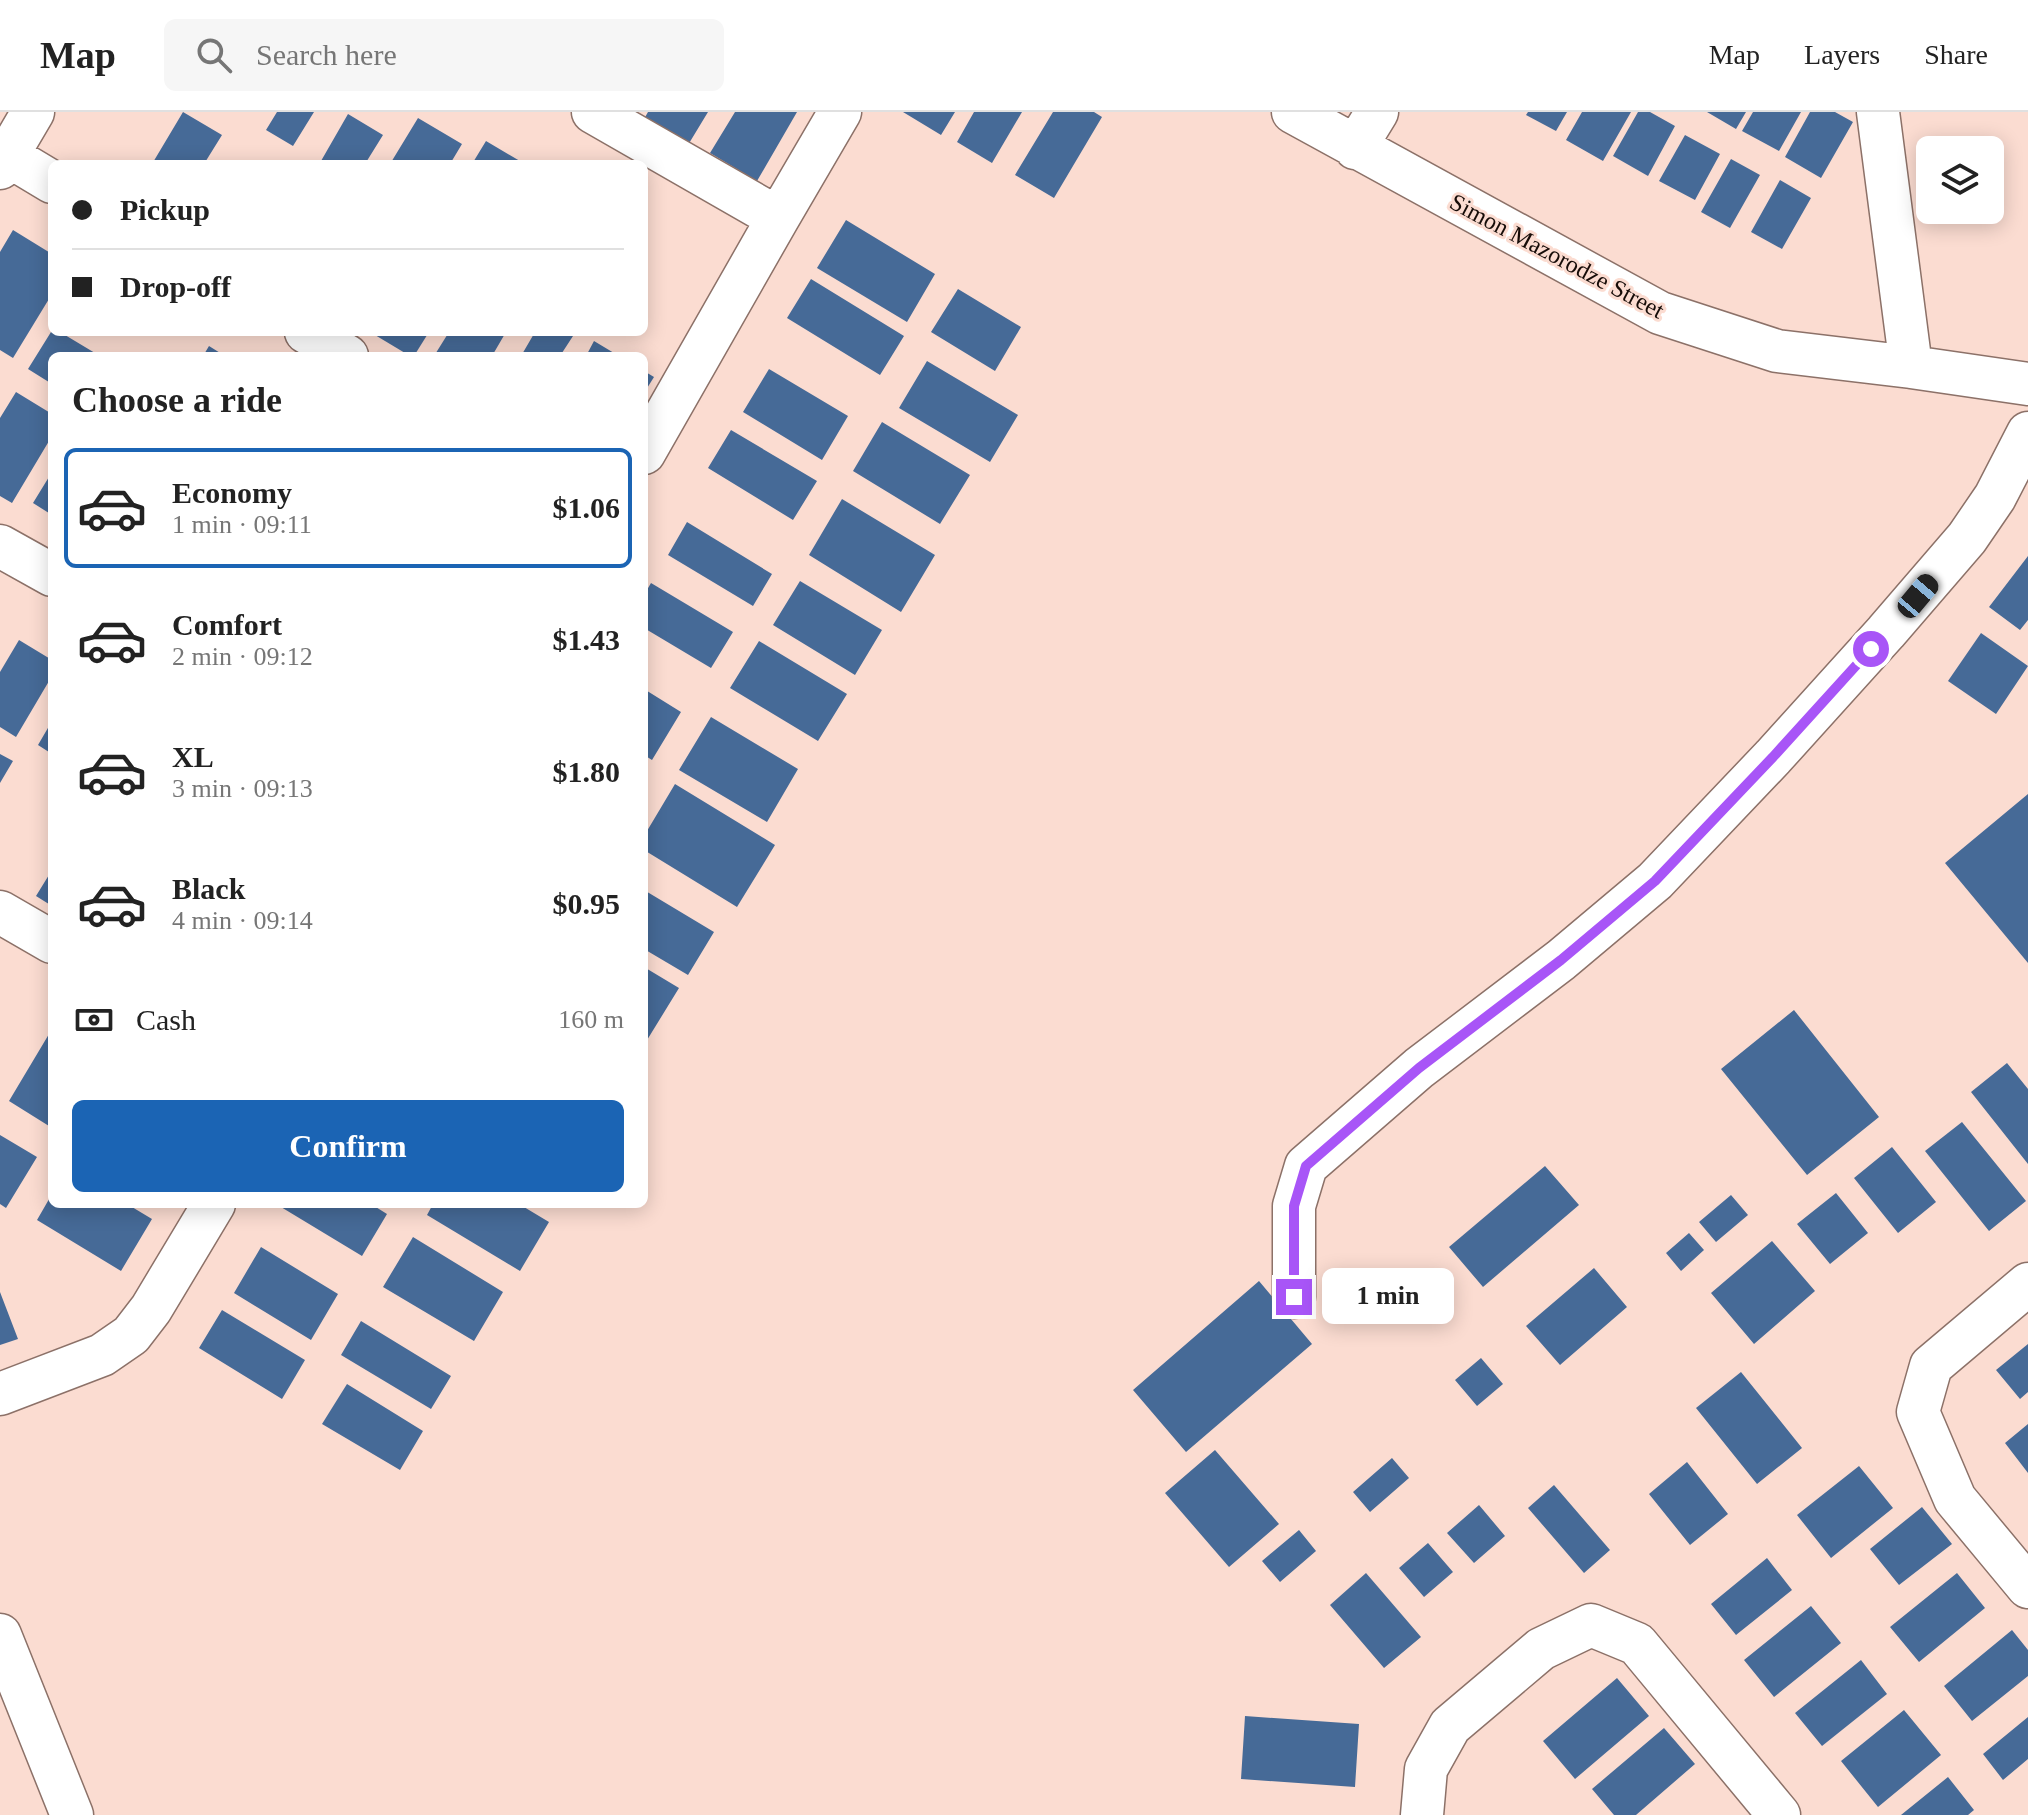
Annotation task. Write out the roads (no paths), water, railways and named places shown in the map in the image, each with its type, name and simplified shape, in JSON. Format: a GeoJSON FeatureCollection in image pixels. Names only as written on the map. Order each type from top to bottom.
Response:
{"type":"FeatureCollection","features":[{"type":"Feature","properties":{"kind":"street"},"geometry":{"type":"LineString","coordinates":[[33,112],[4,162],[48,180]]}},
{"type":"Feature","properties":{"kind":"street"},"geometry":{"type":"LineString","coordinates":[[593,112],[778,218]]}},
{"type":"Feature","properties":{"kind":"street"},"geometry":{"type":"LineString","coordinates":[[648,446],[840,112]]}},
{"type":"Feature","properties":{"kind":"street","name":"Simon Mazorodze Street"},"geometry":{"type":"LineString","coordinates":[[1293,112],[1660,313],[1777,351],[2028,384]]}},
{"type":"Feature","properties":{"kind":"street"},"geometry":{"type":"LineString","coordinates":[[1355,148],[1377,112]]}},
{"type":"Feature","properties":{"kind":"street"},"geometry":{"type":"LineString","coordinates":[[1878,112],[1911,367]]}},
{"type":"Feature","properties":{"kind":"street"},"geometry":{"type":"LineString","coordinates":[[313,336],[340,352]]}},
{"type":"Feature","properties":{"kind":"street"},"geometry":{"type":"LineString","coordinates":[[1294,1297],[1294,1206],[1306,1166],[1419,1068],[1561,960],[1655,881],[1773,757],[1967,538],[1995,497],[2028,433]]}},
{"type":"Feature","properties":{"kind":"street"},"geometry":{"type":"LineString","coordinates":[[0,546],[48,573]]}},
{"type":"Feature","properties":{"kind":"street"},"geometry":{"type":"LineString","coordinates":[[0,912],[48,940]]}},
{"type":"Feature","properties":{"kind":"street"},"geometry":{"type":"LineString","coordinates":[[0,1394],[102,1355],[131,1335],[151,1309],[212,1208]]}},
{"type":"Feature","properties":{"kind":"street"},"geometry":{"type":"LineString","coordinates":[[2028,1284],[1931,1366],[1918,1412],[1955,1499],[2028,1587]]}},
{"type":"Feature","properties":{"kind":"street"},"geometry":{"type":"LineString","coordinates":[[1422,1815],[1426,1769],[1450,1726],[1541,1649],[1591,1625],[1637,1644],[1779,1815]]}},
{"type":"Feature","properties":{"kind":"street"},"geometry":{"type":"LineString","coordinates":[[0,1635],[72,1815]]}}]}
